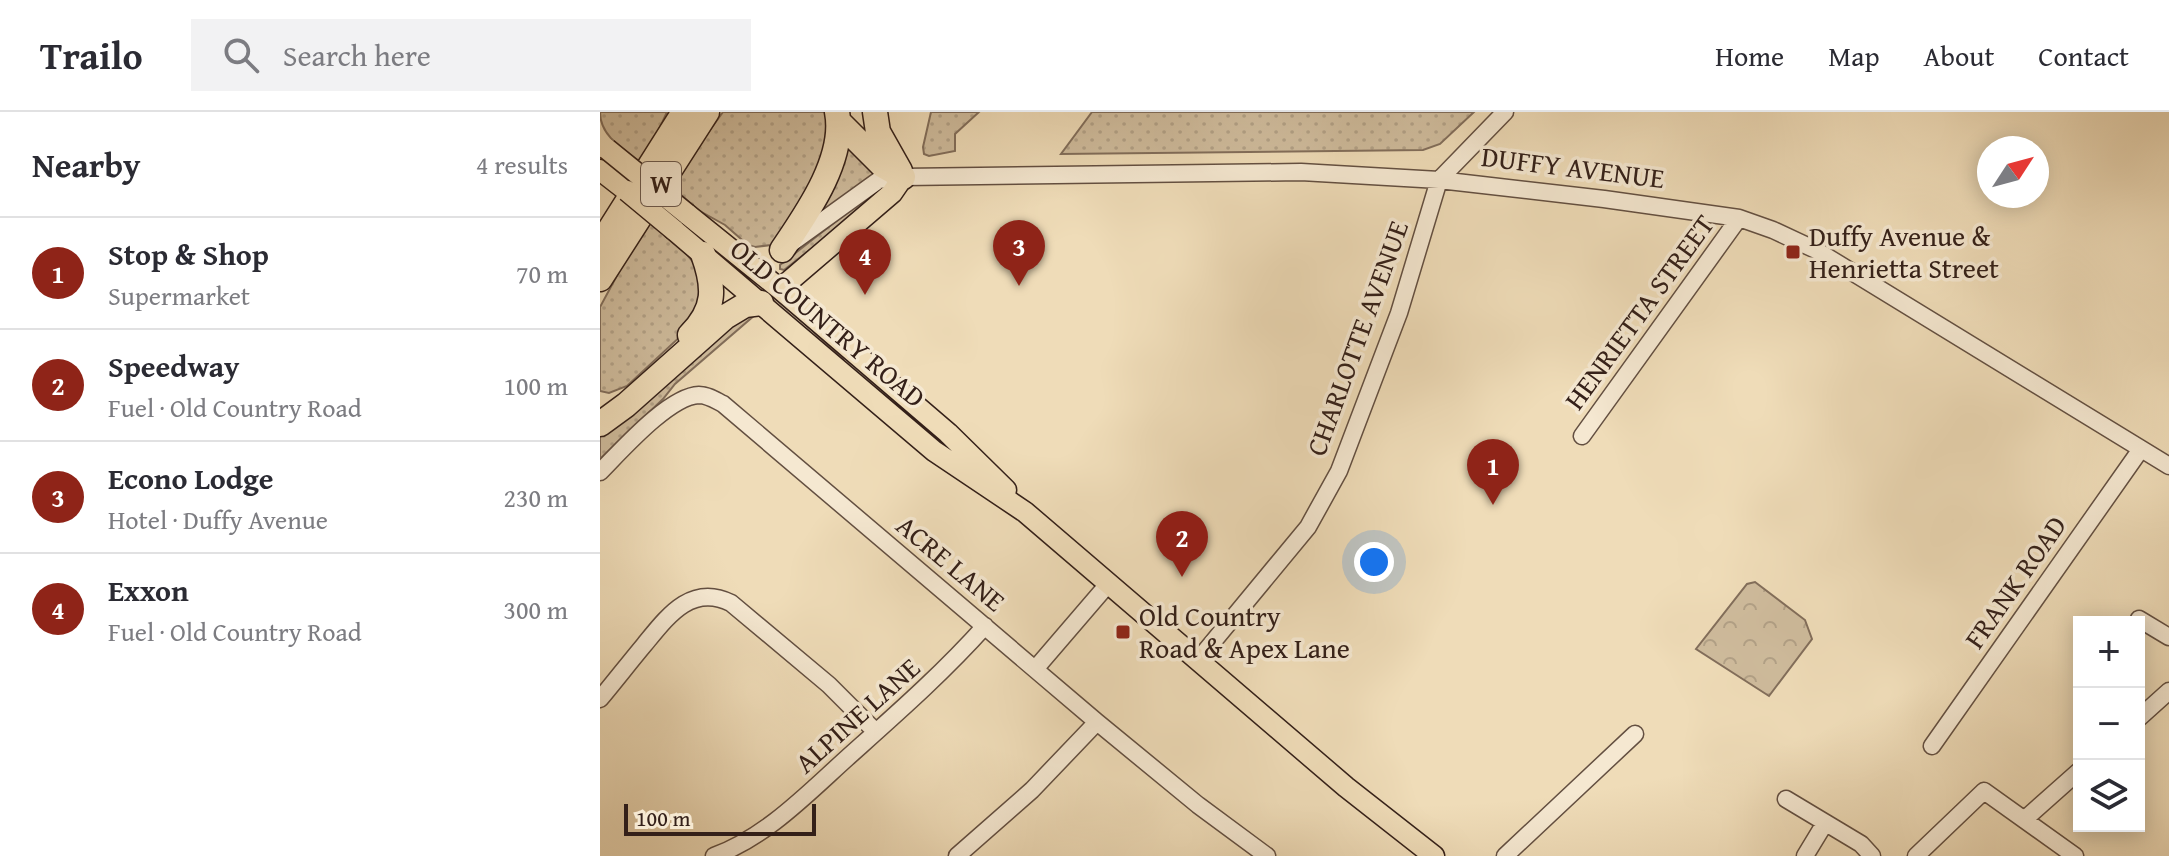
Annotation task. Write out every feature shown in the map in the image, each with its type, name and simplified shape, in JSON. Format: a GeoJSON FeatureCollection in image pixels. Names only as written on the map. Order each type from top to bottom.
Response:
{"type":"FeatureCollection","features":[{"type":"Feature","properties":{"kind":"highway","name":"W"},"geometry":{"type":"LineString","coordinates":[[600,245],[664,146],[681,112]]}},
{"type":"Feature","properties":{"kind":"highway","name":"W"},"geometry":{"type":"LineString","coordinates":[[600,279],[707,112]]}},
{"type":"Feature","properties":{"kind":"highway"},"geometry":{"type":"LineString","coordinates":[[875,112],[878,132],[903,177]]}},
{"type":"Feature","properties":{"kind":"highway"},"geometry":{"type":"LineString","coordinates":[[838,117],[882,165],[903,177]]}},
{"type":"Feature","properties":{"kind":"highway"},"geometry":{"type":"LineString","coordinates":[[782,250],[805,216],[835,151],[838,117]]}},
{"type":"Feature","properties":{"kind":"highway"},"geometry":{"type":"LineString","coordinates":[[600,400],[620,396],[704,322],[712,292],[703,254]]}},
{"type":"Feature","properties":{"kind":"highway"},"geometry":{"type":"LineString","coordinates":[[600,424],[626,405],[725,317],[745,305],[770,296]]}},
{"type":"Feature","properties":{"kind":"main road","name":"OLD COUNTRY ROAD"},"geometry":{"type":"LineString","coordinates":[[603,146],[680,222],[703,254],[770,296],[934,451],[1025,512],[1352,792],[1434,856]]}},
{"type":"Feature","properties":{"kind":"main road","name":"OLD COUNTRY ROAD"},"geometry":{"type":"LineString","coordinates":[[600,170],[754,269],[770,296]]}},
{"type":"Feature","properties":{"kind":"main road"},"geometry":{"type":"LineString","coordinates":[[770,296],[892,193],[903,177]]}},
{"type":"Feature","properties":{"kind":"main road","name":"DUFFY AVENUE"},"geometry":{"type":"LineString","coordinates":[[754,269],[782,250]]}},
{"type":"Feature","properties":{"kind":"street","name":"CHARLOTTE AVENUE"},"geometry":{"type":"LineString","coordinates":[[1198,660],[1308,527],[1339,471],[1399,313],[1439,180],[1505,112]]}},
{"type":"Feature","properties":{"kind":"street","name":"DUFFY AVENUE"},"geometry":{"type":"LineString","coordinates":[[782,250],[879,180],[903,177],[1301,172],[1439,180],[1739,218],[1816,250],[2169,466]]}},
{"type":"Feature","properties":{"kind":"street","name":"HENRIETTA STREET"},"geometry":{"type":"LineString","coordinates":[[1582,436],[1739,218]]}},
{"type":"Feature","properties":{"kind":"street","name":"ACRE LANE"},"geometry":{"type":"LineString","coordinates":[[600,472],[676,403],[698,395],[723,404],[1097,722],[1198,805],[1267,856]]}},
{"type":"Feature","properties":{"kind":"street","name":"FRANK ROAD"},"geometry":{"type":"LineString","coordinates":[[1932,746],[2141,449]]}},
{"type":"Feature","properties":{"kind":"street"},"geometry":{"type":"LineString","coordinates":[[1036,668],[1109,583]]}},
{"type":"Feature","properties":{"kind":"street"},"geometry":{"type":"LineString","coordinates":[[600,699],[672,611],[694,598],[711,596],[731,603],[829,685],[876,732]]}},
{"type":"Feature","properties":{"kind":"street"},"geometry":{"type":"LineString","coordinates":[[2145,623],[2169,637]]}},
{"type":"Feature","properties":{"kind":"street","name":"ALPINE LANE"},"geometry":{"type":"LineString","coordinates":[[714,856],[755,837],[794,805],[943,672],[985,626]]}},
{"type":"Feature","properties":{"kind":"street"},"geometry":{"type":"LineString","coordinates":[[2145,713],[2169,691]]}},
{"type":"Feature","properties":{"kind":"street"},"geometry":{"type":"LineString","coordinates":[[957,856],[1032,790],[1097,722]]}},
{"type":"Feature","properties":{"kind":"street"},"geometry":{"type":"LineString","coordinates":[[1505,856],[1635,734]]}},
{"type":"Feature","properties":{"kind":"street"},"geometry":{"type":"LineString","coordinates":[[2025,819],[2073,776]]}},
{"type":"Feature","properties":{"kind":"street"},"geometry":{"type":"LineString","coordinates":[[1916,856],[1984,791],[2075,856]]}},
{"type":"Feature","properties":{"kind":"street"},"geometry":{"type":"LineString","coordinates":[[1786,799],[1861,844],[1872,856]]}},
{"type":"Feature","properties":{"kind":"street"},"geometry":{"type":"LineString","coordinates":[[1805,856],[1825,823]]}},
{"type":"Feature","properties":{"kind":"green space"},"geometry":{"type":"Polygon","coordinates":[[[600,112],[667,112],[643,164],[609,136],[600,112]]]}},
{"type":"Feature","properties":{"kind":"green space"},"geometry":{"type":"Polygon","coordinates":[[[723,112],[832,112],[834,129],[806,206],[771,245],[748,245],[725,225],[698,210],[670,185],[723,112]]]}},
{"type":"Feature","properties":{"kind":"green space"},"geometry":{"type":"Polygon","coordinates":[[[931,112],[979,112],[955,134],[955,151],[929,156],[924,154],[923,147],[931,112]]]}},
{"type":"Feature","properties":{"kind":"green space"},"geometry":{"type":"Polygon","coordinates":[[[1092,112],[1474,112],[1440,144],[1423,150],[1061,154],[1092,112]]]}},
{"type":"Feature","properties":{"kind":"green space"},"geometry":{"type":"Polygon","coordinates":[[[848,144],[878,171],[820,213],[819,211],[848,144]]]}},
{"type":"Feature","properties":{"kind":"green space"},"geometry":{"type":"Polygon","coordinates":[[[885,183],[888,189],[784,270],[780,269],[780,265],[885,183]]]}},
{"type":"Feature","properties":{"kind":"green space"},"geometry":{"type":"Polygon","coordinates":[[[640,190],[720,249],[844,360],[775,306],[640,190]]]}},
{"type":"Feature","properties":{"kind":"green space"},"geometry":{"type":"Polygon","coordinates":[[[647,220],[689,256],[707,287],[683,334],[627,386],[609,393],[600,391],[600,307],[647,220]]]}},
{"type":"Feature","properties":{"kind":"green space"},"geometry":{"type":"Polygon","coordinates":[[[739,313],[756,314],[675,384],[600,459],[600,431],[739,313]]]}},
{"type":"Feature","properties":{"kind":"green space"},"geometry":{"type":"Polygon","coordinates":[[[1755,582],[1805,620],[1812,639],[1769,696],[1696,649],[1747,584],[1755,582]]]}},
{"type":"Feature","properties":{"kind":"place","name":"Duffy Avenue & Henrietta Street"},"geometry":{"type":"Point","coordinates":[1793,252]}},
{"type":"Feature","properties":{"kind":"place","name":"Econo Lodge"},"geometry":{"type":"Point","coordinates":[1019,286]}},
{"type":"Feature","properties":{"kind":"place","name":"Exxon"},"geometry":{"type":"Point","coordinates":[865,295]}},
{"type":"Feature","properties":{"kind":"place","name":"Stop & Shop"},"geometry":{"type":"Point","coordinates":[1493,505]}},
{"type":"Feature","properties":{"kind":"place","name":"Speedway"},"geometry":{"type":"Point","coordinates":[1182,577]}},
{"type":"Feature","properties":{"kind":"place","name":"Old Country Road & Apex Lane"},"geometry":{"type":"Point","coordinates":[1123,632]}}]}
